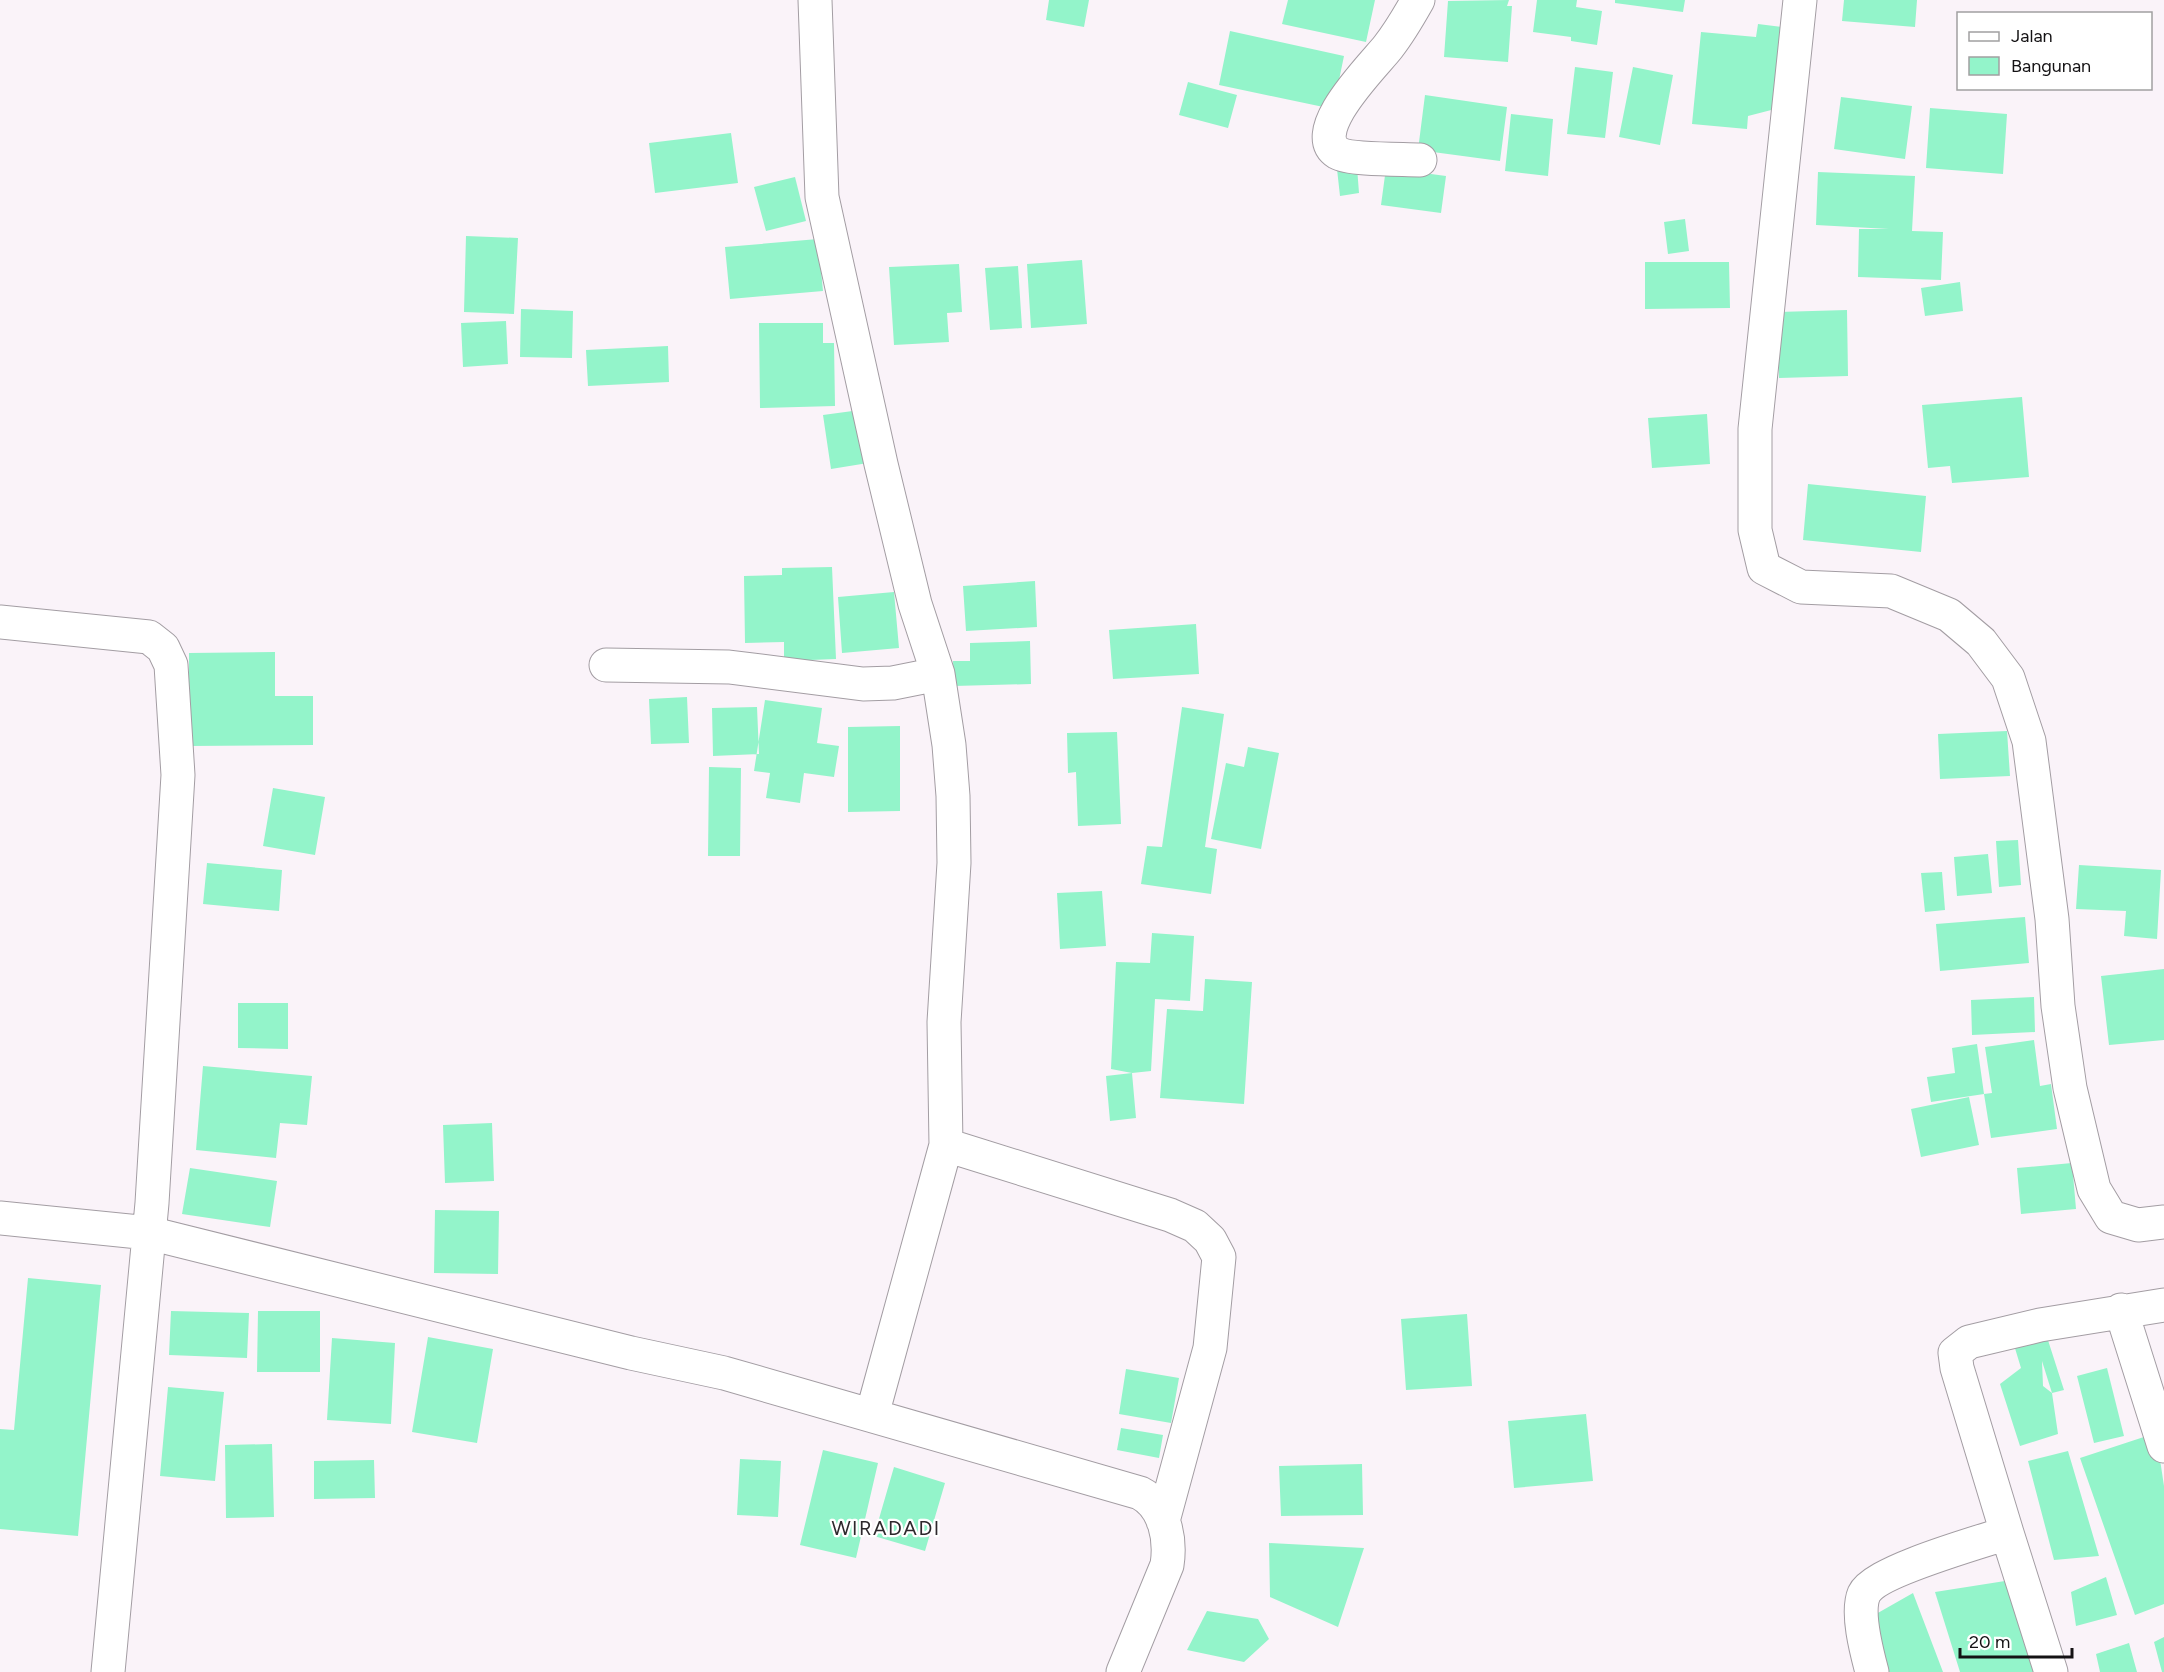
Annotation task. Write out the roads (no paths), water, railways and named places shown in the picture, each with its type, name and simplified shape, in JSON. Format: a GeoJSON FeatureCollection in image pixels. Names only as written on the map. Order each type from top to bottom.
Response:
{"type":"FeatureCollection","features":[{"type":"Feature","properties":{"kind":"street"},"geometry":{"type":"LineString","coordinates":[[815,0],[822,197],[892,511],[915,604],[938,674],[949,745],[954,863],[944,1022],[946,1145],[872,1415]]}},
{"type":"Feature","properties":{"kind":"street"},"geometry":{"type":"LineString","coordinates":[[1418,0],[1389,45],[1337,109],[1329,141],[1331,147],[1343,156],[1420,160]]}},
{"type":"Feature","properties":{"kind":"street"},"geometry":{"type":"LineString","coordinates":[[1800,0],[1755,429],[1755,530],[1759,553],[1764,568],[1801,587],[1891,591],[1949,615],[1981,642],[2008,678],[2029,741],[2070,1088],[2094,1189],[2111,1217],[2138,1225],[2164,1222]]}},
{"type":"Feature","properties":{"kind":"street"},"geometry":{"type":"LineString","coordinates":[[0,622],[149,638],[163,648],[171,665],[178,775],[149,1233],[108,1672]]}},
{"type":"Feature","properties":{"kind":"street"},"geometry":{"type":"LineString","coordinates":[[606,664],[729,667],[863,684],[893,683],[938,674]]}},
{"type":"Feature","properties":{"kind":"street"},"geometry":{"type":"LineString","coordinates":[[946,1145],[1170,1215],[1195,1226],[1210,1240],[1219,1257],[1210,1348],[1163,1521]]}},
{"type":"Feature","properties":{"kind":"street"},"geometry":{"type":"LineString","coordinates":[[0,1218],[149,1233],[631,1353],[724,1373],[1140,1493],[1148,1497],[1163,1521],[1169,1545],[1167,1565],[1123,1672]]}},
{"type":"Feature","properties":{"kind":"street"},"geometry":{"type":"LineString","coordinates":[[2051,1672],[1957,1368],[1955,1353],[1969,1342],[2040,1325],[2121,1310],[2164,1305]]}},
{"type":"Feature","properties":{"kind":"street"},"geometry":{"type":"LineString","coordinates":[[2121,1310],[2164,1446]]}},
{"type":"Feature","properties":{"kind":"street"},"geometry":{"type":"LineString","coordinates":[[1872,1672],[1862,1618],[1864,1595],[1875,1581],[1947,1552],[2007,1533]]}},
{"type":"Feature","properties":{"kind":"district","name":"WIRADADI"},"geometry":{"type":"Point","coordinates":[886,1528]}}]}
